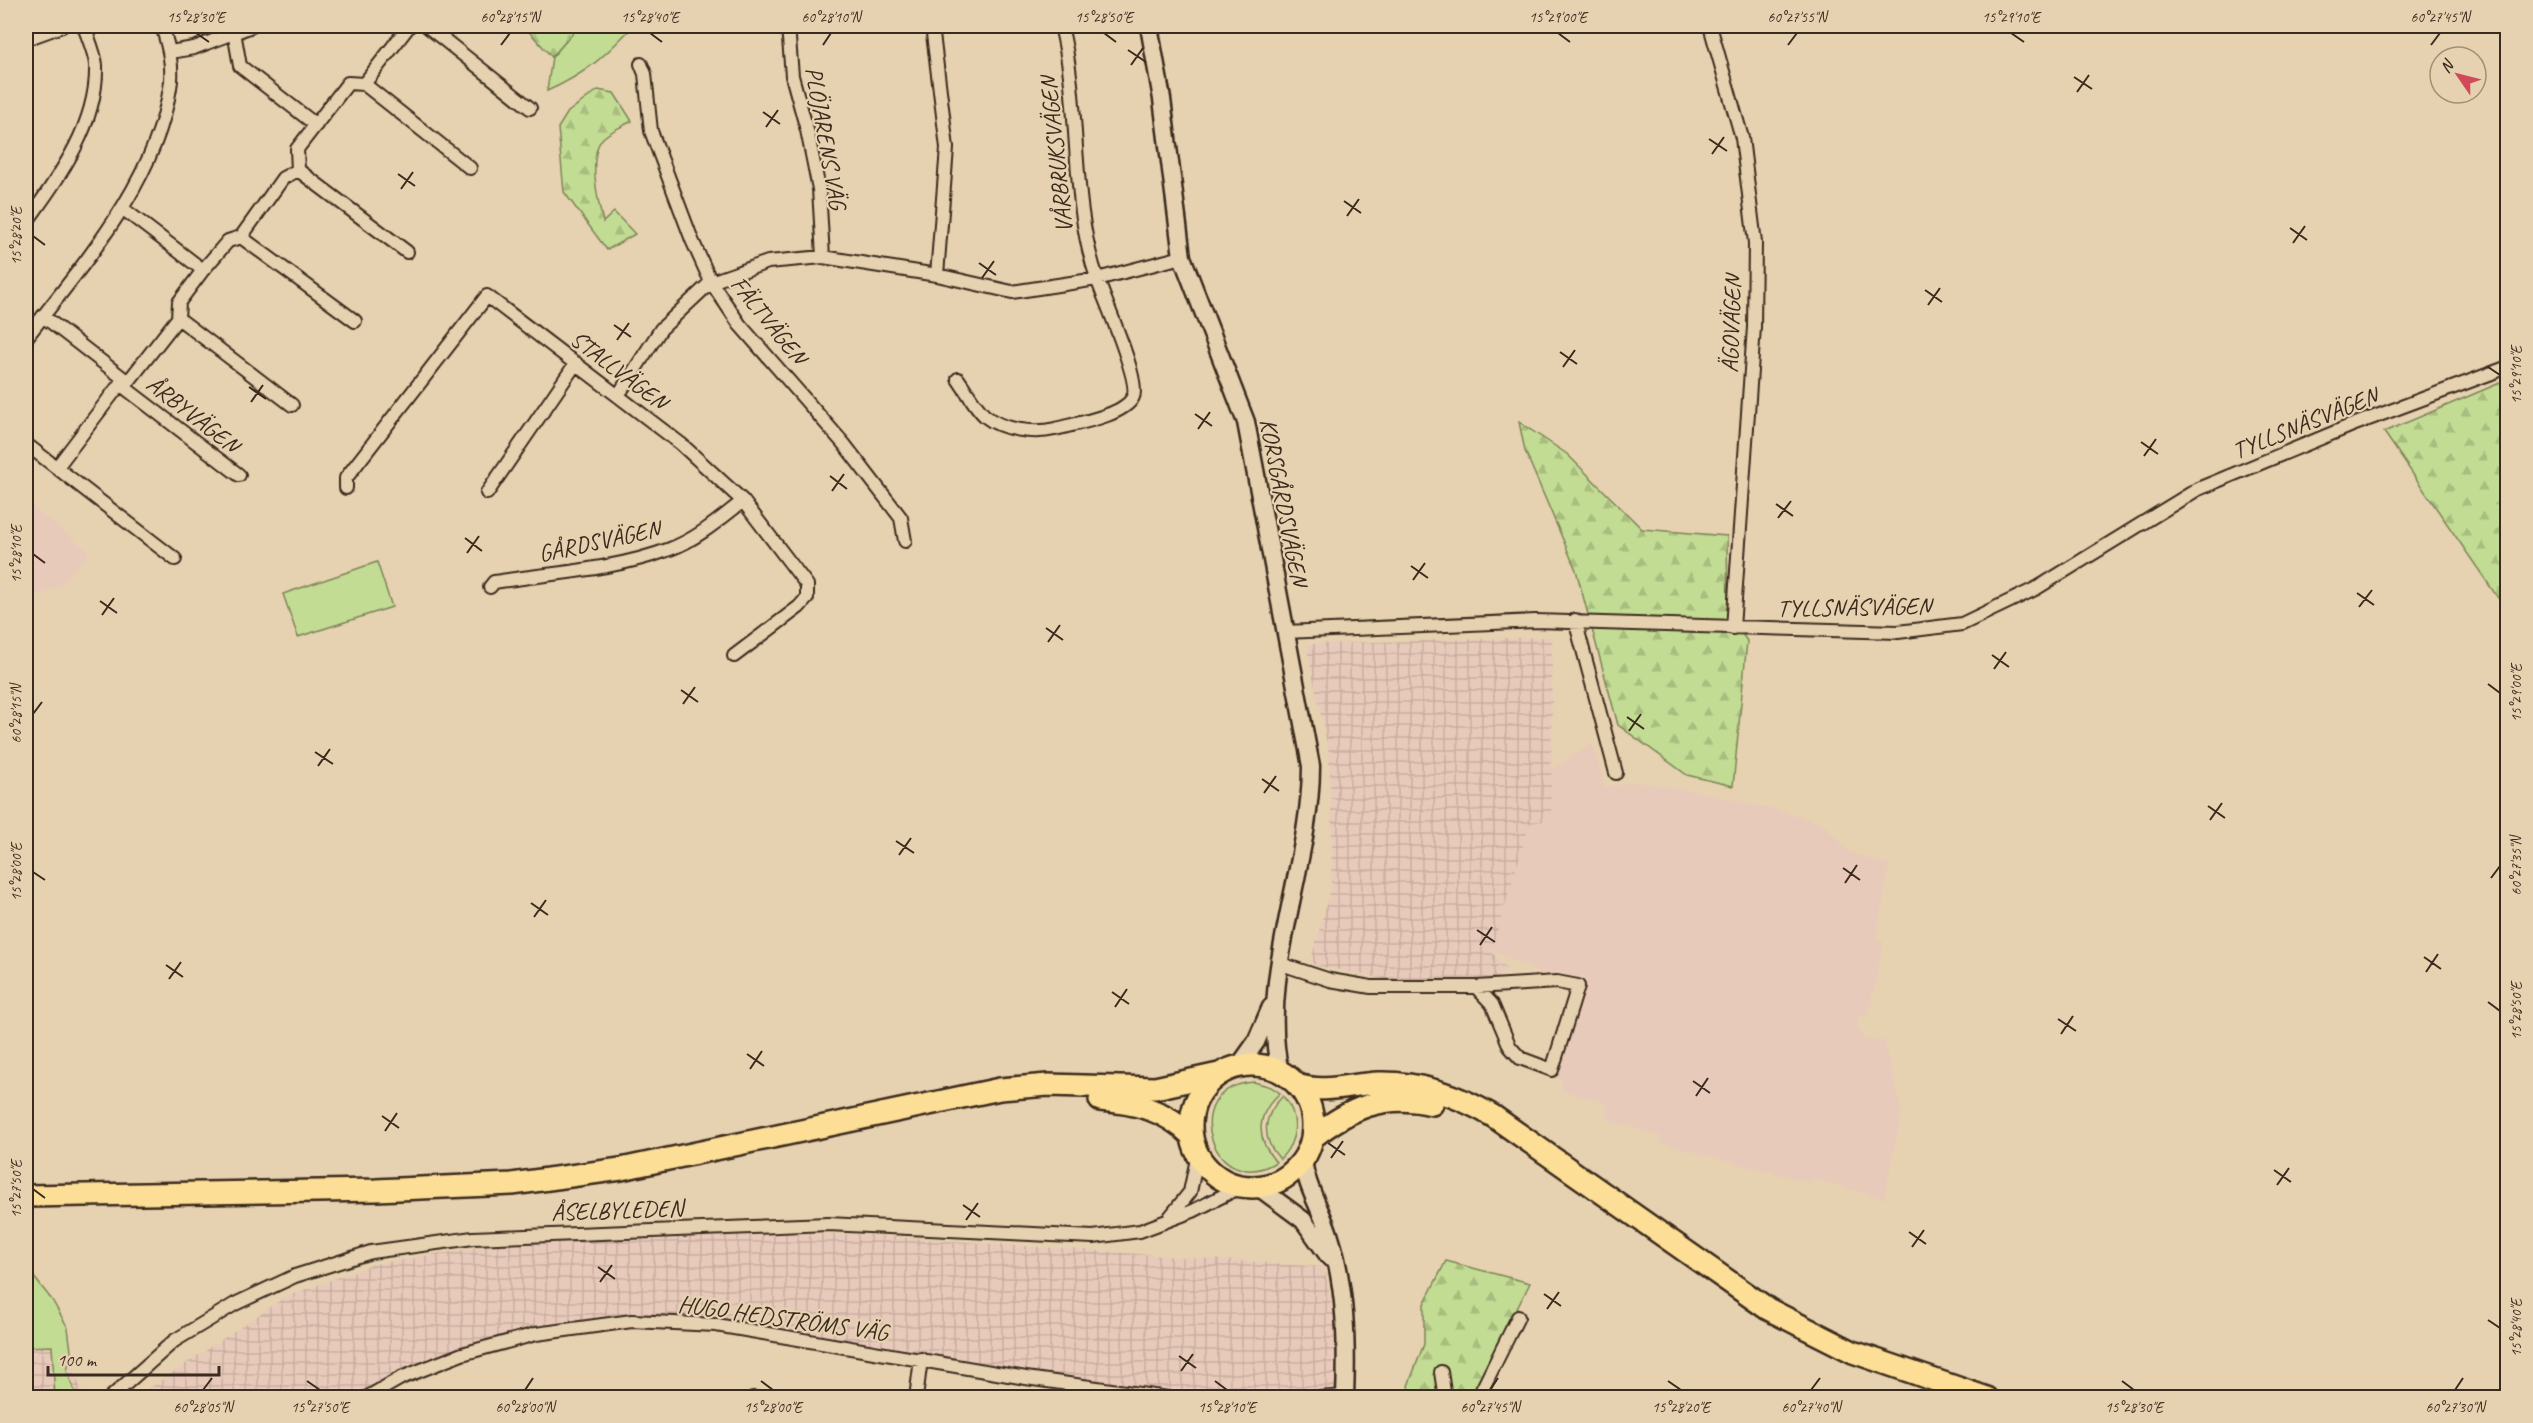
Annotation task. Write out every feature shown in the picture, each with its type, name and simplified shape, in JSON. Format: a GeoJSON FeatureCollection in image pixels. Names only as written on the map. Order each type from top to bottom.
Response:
{"type":"FeatureCollection","features":[{"type":"Feature","properties":{"kind":"highway"},"geometry":{"type":"LineString","coordinates":[[26,1196],[399,1190],[512,1184],[621,1169],[1000,1089],[1048,1085],[1155,1088],[1260,1065],[1280,1072],[1298,1085],[1312,1089],[1334,1090],[1381,1083],[1419,1087],[1455,1096],[1493,1116],[1768,1309],[1853,1353],[1987,1398]]}},
{"type":"Feature","properties":{"kind":"highway"},"geometry":{"type":"LineString","coordinates":[[1195,1145],[1195,1106],[1204,1088],[1229,1070]]}},
{"type":"Feature","properties":{"kind":"highway"},"geometry":{"type":"LineString","coordinates":[[26,1210],[371,1204],[511,1197],[626,1182],[937,1114],[998,1103],[1046,1099],[1085,1099],[1143,1106],[1170,1117],[1217,1175],[1250,1186],[1283,1178],[1303,1159],[1312,1138],[1309,1104],[1298,1085]]}},
{"type":"Feature","properties":{"kind":"highway"},"geometry":{"type":"LineString","coordinates":[[1312,1138],[1345,1114],[1383,1101],[1408,1100],[1448,1109],[1485,1128],[1760,1320],[1808,1348],[1847,1365],[1941,1398]]}},
{"type":"Feature","properties":{"kind":"street"},"geometry":{"type":"LineString","coordinates":[[26,39],[62,26]]}},
{"type":"Feature","properties":{"kind":"street"},"geometry":{"type":"LineString","coordinates":[[26,223],[57,179],[93,107],[96,63],[84,26]]}},
{"type":"Feature","properties":{"kind":"street"},"geometry":{"type":"LineString","coordinates":[[26,338],[122,208],[150,158],[171,88],[170,52],[162,26]]}},
{"type":"Feature","properties":{"kind":"street"},"geometry":{"type":"LineString","coordinates":[[170,52],[194,48],[234,29],[252,26]]}},
{"type":"Feature","properties":{"kind":"street"},"geometry":{"type":"LineString","coordinates":[[364,84],[409,26]]}},
{"type":"Feature","properties":{"kind":"street"},"geometry":{"type":"LineString","coordinates":[[427,26],[530,108]]}},
{"type":"Feature","properties":{"kind":"street","name":"PLÖJARENS VÄG"},"geometry":{"type":"LineString","coordinates":[[788,26],[792,76],[807,130],[819,189],[823,257]]}},
{"type":"Feature","properties":{"kind":"street"},"geometry":{"type":"LineString","coordinates":[[932,26],[947,148],[937,275]]}},
{"type":"Feature","properties":{"kind":"street","name":"VÅRBRUKSVÄGEN"},"geometry":{"type":"LineString","coordinates":[[958,379],[986,416],[1015,429],[1049,430],[1100,417],[1128,405],[1135,395],[1132,376],[1097,279],[1088,245],[1070,80],[1061,26]]}},
{"type":"Feature","properties":{"kind":"street","name":"KORSGÅRDSVÄGEN"},"geometry":{"type":"LineString","coordinates":[[1149,26],[1162,99],[1182,258],[1246,422],[1306,732],[1311,786],[1302,853],[1275,995],[1274,1036],[1280,1072]]}},
{"type":"Feature","properties":{"kind":"street","name":"ÄGOVÄGEN"},"geometry":{"type":"LineString","coordinates":[[1710,26],[1742,138],[1755,243],[1754,327],[1733,628]]}},
{"type":"Feature","properties":{"kind":"street"},"geometry":{"type":"LineString","coordinates":[[234,29],[240,66],[316,125]]}},
{"type":"Feature","properties":{"kind":"street","name":"FÄLTVÄGEN"},"geometry":{"type":"LineString","coordinates":[[641,64],[645,74],[651,131],[692,240],[711,282],[740,325],[844,444],[902,518],[905,541]]}},
{"type":"Feature","properties":{"kind":"street"},"geometry":{"type":"LineString","coordinates":[[407,252],[298,170],[297,149],[348,83],[364,84],[470,168]]}},
{"type":"Feature","properties":{"kind":"street","name":"ÅRBYVÄGEN"},"geometry":{"type":"LineString","coordinates":[[57,467],[178,318],[179,302],[203,270],[228,242],[241,237],[283,178],[298,170]]}},
{"type":"Feature","properties":{"kind":"street"},"geometry":{"type":"LineString","coordinates":[[122,208],[203,270]]}},
{"type":"Feature","properties":{"kind":"street"},"geometry":{"type":"LineString","coordinates":[[241,237],[355,321]]}},
{"type":"Feature","properties":{"kind":"street"},"geometry":{"type":"LineString","coordinates":[[619,394],[661,329],[711,282],[768,262],[823,257],[937,275],[1012,292],[1097,279],[1182,258]]}},
{"type":"Feature","properties":{"kind":"street","name":"STALLVÄGEN"},"geometry":{"type":"LineString","coordinates":[[346,488],[346,477],[487,296],[619,394],[681,444],[742,501],[807,585],[807,598],[799,607],[734,656]]}},
{"type":"Feature","properties":{"kind":"street","name":"ÅRBYVÄGEN"},"geometry":{"type":"LineString","coordinates":[[43,316],[239,476]]}},
{"type":"Feature","properties":{"kind":"street"},"geometry":{"type":"LineString","coordinates":[[178,318],[292,405]]}},
{"type":"Feature","properties":{"kind":"street"},"geometry":{"type":"LineString","coordinates":[[487,493],[576,363]]}},
{"type":"Feature","properties":{"kind":"street","name":"TYLLSNÄSVÄGEN"},"geometry":{"type":"LineString","coordinates":[[1286,632],[1575,620],[1733,628],[1898,632],[1962,624],[2037,588],[2198,489],[2350,426],[2508,367]]}},
{"type":"Feature","properties":{"kind":"street"},"geometry":{"type":"LineString","coordinates":[[26,444],[175,559]]}},
{"type":"Feature","properties":{"kind":"street","name":"GÅRDSVÄGEN"},"geometry":{"type":"LineString","coordinates":[[490,587],[494,582],[633,560],[672,549],[711,527],[742,501]]}},
{"type":"Feature","properties":{"kind":"street"},"geometry":{"type":"LineString","coordinates":[[1575,620],[1616,773]]}},
{"type":"Feature","properties":{"kind":"street"},"geometry":{"type":"LineString","coordinates":[[1281,964],[1351,985],[1395,988],[1476,987],[1557,982],[1578,986],[1552,1070],[1520,1058],[1510,1047],[1492,1004],[1476,987]]}},
{"type":"Feature","properties":{"kind":"street","name":"KORSGÅRDSVÄGEN"},"geometry":{"type":"LineString","coordinates":[[1229,1070],[1256,1042],[1275,995]]}},
{"type":"Feature","properties":{"kind":"street","name":"ÅSELBYLEDEN"},"geometry":{"type":"LineString","coordinates":[[1165,1222],[1190,1192],[1195,1145]]}},
{"type":"Feature","properties":{"kind":"street"},"geometry":{"type":"LineString","coordinates":[[1303,1159],[1306,1179],[1330,1235],[1340,1278],[1345,1397],[1319,1398]]}},
{"type":"Feature","properties":{"kind":"street"},"geometry":{"type":"LineString","coordinates":[[1250,1186],[1303,1220],[1319,1239],[1340,1278]]}},
{"type":"Feature","properties":{"kind":"street","name":"ÅSELBYLEDEN"},"geometry":{"type":"LineString","coordinates":[[110,1398],[174,1341],[235,1304],[295,1276],[371,1252],[473,1238],[828,1224],[1093,1237],[1140,1231],[1250,1186]]}},
{"type":"Feature","properties":{"kind":"street"},"geometry":{"type":"LineString","coordinates":[[1478,1398],[1518,1317]]}},
{"type":"Feature","properties":{"kind":"street","name":"HUGO HEDSTRÖMS VÄG"},"geometry":{"type":"LineString","coordinates":[[366,1398],[401,1378],[462,1354],[536,1334],[632,1321],[716,1325],[1026,1378],[1168,1398]]}},
{"type":"Feature","properties":{"kind":"street"},"geometry":{"type":"LineString","coordinates":[[916,1398],[921,1359]]}},
{"type":"Feature","properties":{"kind":"street"},"geometry":{"type":"LineString","coordinates":[[1441,1371],[1445,1398]]}},
{"type":"Feature","properties":{"kind":"shaded area"},"geometry":{"type":"Polygon","coordinates":[[[26,502],[90,552],[62,584],[26,601],[26,502]]]}},
{"type":"Feature","properties":{"kind":"shaded area"},"geometry":{"type":"Polygon","coordinates":[[[1552,637],[1551,820],[1530,823],[1491,951],[1506,968],[1498,978],[1383,979],[1310,964],[1331,887],[1332,839],[1329,753],[1306,644],[1552,637]]]}},
{"type":"Feature","properties":{"kind":"shaded area"},"geometry":{"type":"Polygon","coordinates":[[[1593,742],[1605,787],[1635,782],[1690,790],[1773,809],[1824,824],[1851,853],[1890,865],[1876,939],[1884,942],[1868,1016],[1859,1014],[1858,1024],[1863,1038],[1884,1041],[1902,1111],[1884,1199],[1813,1179],[1811,1183],[1660,1143],[1661,1137],[1610,1121],[1605,1115],[1607,1103],[1561,1091],[1562,1083],[1552,1070],[1576,992],[1554,978],[1472,943],[1499,804],[1593,742]]]}},
{"type":"Feature","properties":{"kind":"shaded area"},"geometry":{"type":"Polygon","coordinates":[[[669,1229],[869,1235],[1324,1267],[1338,1333],[1345,1396],[1168,1397],[716,1325],[632,1321],[462,1354],[366,1397],[135,1398],[285,1297],[374,1264],[528,1239],[669,1229]]]}},
{"type":"Feature","properties":{"kind":"shaded area"},"geometry":{"type":"Polygon","coordinates":[[[26,1283],[33,1283],[85,1397],[26,1397],[26,1283]]]}},
{"type":"Feature","properties":{"kind":"green space"},"geometry":{"type":"Polygon","coordinates":[[[524,26],[579,26],[552,57],[524,26]]]}},
{"type":"Feature","properties":{"kind":"green space"},"geometry":{"type":"Polygon","coordinates":[[[579,26],[633,26],[594,63],[573,78],[547,91],[552,57],[579,26]]]}},
{"type":"Feature","properties":{"kind":"green space"},"geometry":{"type":"Polygon","coordinates":[[[598,90],[614,93],[632,121],[603,138],[596,155],[595,179],[603,222],[614,212],[635,234],[607,250],[564,192],[558,128],[568,112],[598,90]]]}},
{"type":"Feature","properties":{"kind":"green space"},"geometry":{"type":"Polygon","coordinates":[[[2507,380],[2507,611],[2384,432],[2507,380]]]}},
{"type":"Feature","properties":{"kind":"green space"},"geometry":{"type":"Polygon","coordinates":[[[1519,422],[1567,454],[1642,529],[1727,536],[1728,613],[1747,641],[1733,786],[1687,775],[1618,725],[1576,570],[1525,451],[1519,422]]]}},
{"type":"Feature","properties":{"kind":"green space"},"geometry":{"type":"Polygon","coordinates":[[[377,562],[392,607],[298,637],[283,594],[377,562]]]}},
{"type":"Feature","properties":{"kind":"green space"},"geometry":{"type":"Polygon","coordinates":[[[1254,1082],[1271,1087],[1280,1093],[1266,1109],[1261,1126],[1264,1144],[1276,1162],[1254,1170],[1235,1167],[1221,1155],[1212,1138],[1210,1120],[1215,1102],[1230,1088],[1254,1082]]]}},
{"type":"Feature","properties":{"kind":"green space"},"geometry":{"type":"Polygon","coordinates":[[[1283,1096],[1292,1112],[1295,1128],[1290,1144],[1280,1159],[1269,1143],[1266,1127],[1271,1111],[1283,1096]]]}},
{"type":"Feature","properties":{"kind":"green space"},"geometry":{"type":"Polygon","coordinates":[[[1446,1261],[1530,1283],[1472,1397],[1412,1397],[1408,1386],[1424,1344],[1424,1304],[1446,1261]]]}},
{"type":"Feature","properties":{"kind":"green space"},"geometry":{"type":"Polygon","coordinates":[[[26,1267],[52,1300],[68,1328],[71,1351],[67,1371],[77,1397],[55,1397],[52,1346],[26,1347],[26,1267]]]}}]}
